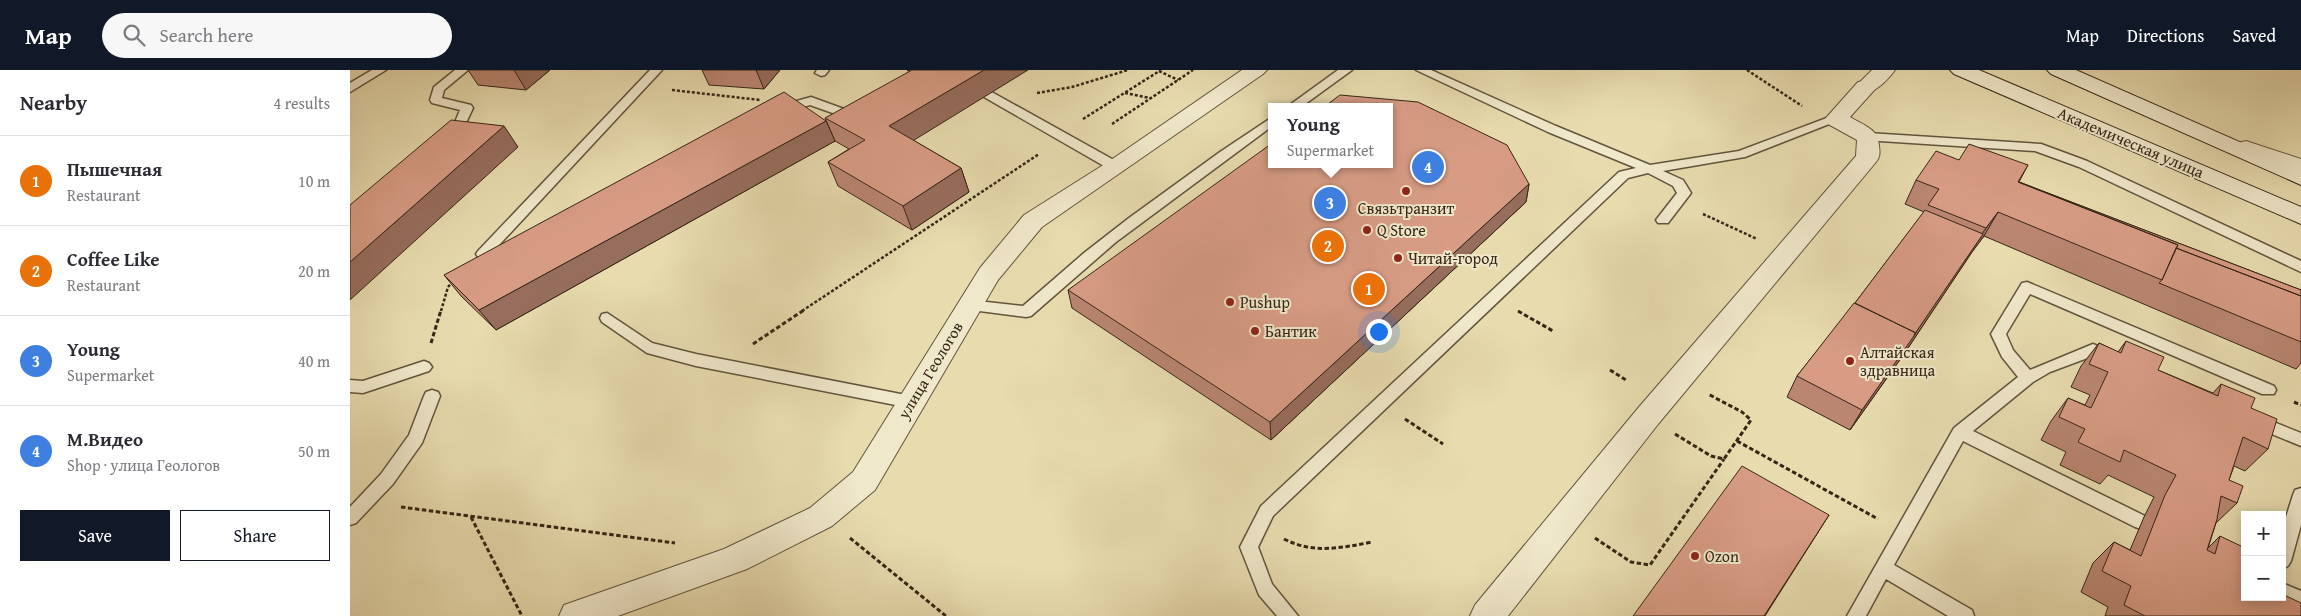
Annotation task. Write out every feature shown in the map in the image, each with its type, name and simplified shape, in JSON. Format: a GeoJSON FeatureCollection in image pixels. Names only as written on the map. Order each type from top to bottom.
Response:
{"type":"FeatureCollection","features":[{"type":"Feature","properties":{"kind":"street","name":"улица Геологов"},"geometry":{"type":"LineString","coordinates":[[576,616],[735,559],[822,516],[864,482],[989,274],[1033,221],[1116,167],[1256,70]]}},
{"type":"Feature","properties":{"kind":"street","name":"Академическая улица"},"geometry":{"type":"LineString","coordinates":[[1961,70],[2301,216]]}},
{"type":"Feature","properties":{"kind":"street"},"geometry":{"type":"LineString","coordinates":[[2040,70],[2173,122],[2301,167]]}},
{"type":"Feature","properties":{"kind":"street"},"geometry":{"type":"LineString","coordinates":[[2058,70],[2301,178]]}},
{"type":"Feature","properties":{"kind":"street"},"geometry":{"type":"LineString","coordinates":[[1488,616],[1648,415],[1868,157],[1868,136],[1836,119],[1874,76]]}},
{"type":"Feature","properties":{"kind":"lane"},"geometry":{"type":"LineString","coordinates":[[350,88],[380,70]]}},
{"type":"Feature","properties":{"kind":"lane"},"geometry":{"type":"LineString","coordinates":[[440,141],[460,124],[467,108],[436,100],[438,89],[462,70]]}},
{"type":"Feature","properties":{"kind":"lane"},"geometry":{"type":"LineString","coordinates":[[482,254],[656,70]]}},
{"type":"Feature","properties":{"kind":"lane"},"geometry":{"type":"LineString","coordinates":[[1299,103],[1346,70]]}},
{"type":"Feature","properties":{"kind":"lane"},"geometry":{"type":"LineString","coordinates":[[1422,70],[1678,183],[1684,193],[1663,220]]}},
{"type":"Feature","properties":{"kind":"lane"},"geometry":{"type":"LineString","coordinates":[[992,97],[1116,167]]}},
{"type":"Feature","properties":{"kind":"lane"},"geometry":{"type":"LineString","coordinates":[[771,115],[788,106],[811,101],[844,113],[867,104]]}},
{"type":"Feature","properties":{"kind":"lane"},"geometry":{"type":"LineString","coordinates":[[1288,616],[1265,589],[1248,547],[1267,511],[1624,175],[1741,154],[1836,119]]}},
{"type":"Feature","properties":{"kind":"lane"},"geometry":{"type":"LineString","coordinates":[[969,305],[1026,312],[1044,299],[1087,257],[1187,181],[1268,124]]}},
{"type":"Feature","properties":{"kind":"lane"},"geometry":{"type":"LineString","coordinates":[[1868,136],[2037,147],[2083,164],[2301,267]]}},
{"type":"Feature","properties":{"kind":"lane"},"geometry":{"type":"LineString","coordinates":[[2028,378],[2007,353],[1998,334],[2027,287],[2268,390]]}},
{"type":"Feature","properties":{"kind":"lane"},"geometry":{"type":"LineString","coordinates":[[607,318],[647,347],[721,365],[911,402]]}},
{"type":"Feature","properties":{"kind":"lane"},"geometry":{"type":"LineString","coordinates":[[1856,616],[1960,432],[2028,378],[2044,368],[2093,350],[2129,365]]}},
{"type":"Feature","properties":{"kind":"lane"},"geometry":{"type":"LineString","coordinates":[[350,386],[364,387],[424,367]]}},
{"type":"Feature","properties":{"kind":"lane"},"geometry":{"type":"LineString","coordinates":[[350,518],[387,480],[416,438],[432,396]]}},
{"type":"Feature","properties":{"kind":"lane"},"geometry":{"type":"LineString","coordinates":[[2238,413],[2301,440]]}},
{"type":"Feature","properties":{"kind":"lane"},"geometry":{"type":"LineString","coordinates":[[1960,432],[2141,522]]}},
{"type":"Feature","properties":{"kind":"lane"},"geometry":{"type":"LineString","coordinates":[[2283,556],[2301,495]]}},
{"type":"Feature","properties":{"kind":"lane"},"geometry":{"type":"LineString","coordinates":[[1883,568],[1965,616]]}},
{"type":"Feature","properties":{"kind":"lane"},"geometry":{"type":"LineString","coordinates":[[2286,593],[2301,600]]}},
{"type":"Feature","properties":{"kind":"path"},"geometry":{"type":"LineString","coordinates":[[908,70],[923,71]]}},
{"type":"Feature","properties":{"kind":"path"},"geometry":{"type":"LineString","coordinates":[[992,97],[1072,87],[1128,70]]}},
{"type":"Feature","properties":{"kind":"path"},"geometry":{"type":"LineString","coordinates":[[1112,124],[1193,70]]}},
{"type":"Feature","properties":{"kind":"path"},"geometry":{"type":"LineString","coordinates":[[1747,70],[1805,108]]}},
{"type":"Feature","properties":{"kind":"path"},"geometry":{"type":"LineString","coordinates":[[721,365],[1064,137],[1079,121],[1160,71],[1178,80]]}},
{"type":"Feature","properties":{"kind":"path"},"geometry":{"type":"LineString","coordinates":[[691,93],[755,100]]}},
{"type":"Feature","properties":{"kind":"path"},"geometry":{"type":"LineString","coordinates":[[1125,93],[1151,98]]}},
{"type":"Feature","properties":{"kind":"path"},"geometry":{"type":"LineString","coordinates":[[1703,214],[1787,253]]}},
{"type":"Feature","properties":{"kind":"path"},"geometry":{"type":"LineString","coordinates":[[424,367],[448,286]]}},
{"type":"Feature","properties":{"kind":"path"},"geometry":{"type":"LineString","coordinates":[[1494,298],[1553,331]]}},
{"type":"Feature","properties":{"kind":"path"},"geometry":{"type":"LineString","coordinates":[[1610,370],[1626,380]]}},
{"type":"Feature","properties":{"kind":"path"},"geometry":{"type":"LineString","coordinates":[[1595,538],[1631,562],[1650,565],[1751,420],[1742,412],[1708,393]]}},
{"type":"Feature","properties":{"kind":"path"},"geometry":{"type":"LineString","coordinates":[[2290,411],[2294,402],[2301,405]]}},
{"type":"Feature","properties":{"kind":"path"},"geometry":{"type":"LineString","coordinates":[[1381,404],[1443,444]]}},
{"type":"Feature","properties":{"kind":"path"},"geometry":{"type":"LineString","coordinates":[[1673,433],[1711,456],[1724,459]]}},
{"type":"Feature","properties":{"kind":"path"},"geometry":{"type":"LineString","coordinates":[[1737,441],[1903,533]]}},
{"type":"Feature","properties":{"kind":"path"},"geometry":{"type":"LineString","coordinates":[[366,502],[678,544]]}},
{"type":"Feature","properties":{"kind":"path"},"geometry":{"type":"LineString","coordinates":[[471,516],[522,616]]}},
{"type":"Feature","properties":{"kind":"path"},"geometry":{"type":"LineString","coordinates":[[822,516],[946,616]]}},
{"type":"Feature","properties":{"kind":"path"},"geometry":{"type":"LineString","coordinates":[[1260,524],[1296,546],[1330,550],[1372,542]]}},
{"type":"Feature","properties":{"kind":"building"},"geometry":{"type":"Polygon","coordinates":[[[912,70],[984,70],[889,126],[961,168],[903,206],[828,162],[865,140],[825,118],[912,70]]]}},
{"type":"Feature","properties":{"kind":"building"},"geometry":{"type":"Polygon","coordinates":[[[784,92],[826,121],[479,310],[444,275],[784,92]]]}},
{"type":"Feature","properties":{"kind":"building"},"geometry":{"type":"Polygon","coordinates":[[[1340,95],[1418,102],[1507,145],[1529,184],[1270,422],[1068,290],[1268,146],[1268,168],[1393,168],[1393,103],[1329,103],[1340,95]]]}},
{"type":"Feature","properties":{"kind":"building"},"geometry":{"type":"Polygon","coordinates":[[[451,120],[504,126],[350,262],[350,205],[451,120]]]}},
{"type":"Feature","properties":{"kind":"building"},"geometry":{"type":"Polygon","coordinates":[[[1969,144],[2028,165],[2018,182],[2178,245],[2162,280],[1998,212],[1986,228],[1928,205],[1939,189],[1916,180],[1936,151],[1959,160],[1969,144]]]}},
{"type":"Feature","properties":{"kind":"building"},"geometry":{"type":"Polygon","coordinates":[[[2019,182],[2301,290],[2301,296],[2176,248],[2178,245],[2019,182]]]}},
{"type":"Feature","properties":{"kind":"building"},"geometry":{"type":"Polygon","coordinates":[[[1925,210],[1983,234],[1916,333],[1855,303],[1925,210]]]}},
{"type":"Feature","properties":{"kind":"building"},"geometry":{"type":"Polygon","coordinates":[[[2176,248],[2301,296],[2301,342],[2159,283],[2176,248]]]}},
{"type":"Feature","properties":{"kind":"building"},"geometry":{"type":"Polygon","coordinates":[[[1854,303],[1916,333],[1862,410],[1797,376],[1854,303]]]}},
{"type":"Feature","properties":{"kind":"building"},"geometry":{"type":"Polygon","coordinates":[[[2126,341],[2164,357],[2158,370],[2218,396],[2221,384],[2255,398],[2251,408],[2277,419],[2268,449],[2243,437],[2229,480],[2243,486],[2237,503],[2221,496],[2217,519],[2207,550],[2215,554],[2220,536],[2241,546],[2241,601],[2286,601],[2286,596],[2301,603],[2301,616],[2145,616],[2124,605],[2131,586],[2102,571],[2114,542],[2141,556],[2165,495],[2176,475],[2124,450],[2120,462],[2078,442],[2085,429],[2059,417],[2068,398],[2091,408],[2108,372],[2089,364],[2099,343],[2121,353],[2126,341]]]}},
{"type":"Feature","properties":{"kind":"building"},"geometry":{"type":"Polygon","coordinates":[[[1742,466],[1829,515],[1764,616],[1633,616],[1742,466]]]}},
{"type":"Feature","properties":{"kind":"place","name":"М.Видео"},"geometry":{"type":"Point","coordinates":[1428,167]}},
{"type":"Feature","properties":{"kind":"place","name":"Связьтранзит"},"geometry":{"type":"Point","coordinates":[1406,191]}},
{"type":"Feature","properties":{"kind":"place","name":"Young"},"geometry":{"type":"Point","coordinates":[1330,203]}},
{"type":"Feature","properties":{"kind":"place","name":"Q Store"},"geometry":{"type":"Point","coordinates":[1367,230]}},
{"type":"Feature","properties":{"kind":"place","name":"Coffee Like"},"geometry":{"type":"Point","coordinates":[1328,246]}},
{"type":"Feature","properties":{"kind":"place","name":"Читай-город"},"geometry":{"type":"Point","coordinates":[1398,258]}},
{"type":"Feature","properties":{"kind":"place","name":"Пышечная"},"geometry":{"type":"Point","coordinates":[1369,289]}},
{"type":"Feature","properties":{"kind":"place","name":"Pushup"},"geometry":{"type":"Point","coordinates":[1230,302]}},
{"type":"Feature","properties":{"kind":"place","name":"Бантик"},"geometry":{"type":"Point","coordinates":[1255,331]}},
{"type":"Feature","properties":{"kind":"place","name":"Алтайская здравница"},"geometry":{"type":"Point","coordinates":[1850,361]}},
{"type":"Feature","properties":{"kind":"place","name":"Ozon"},"geometry":{"type":"Point","coordinates":[1695,556]}}]}
